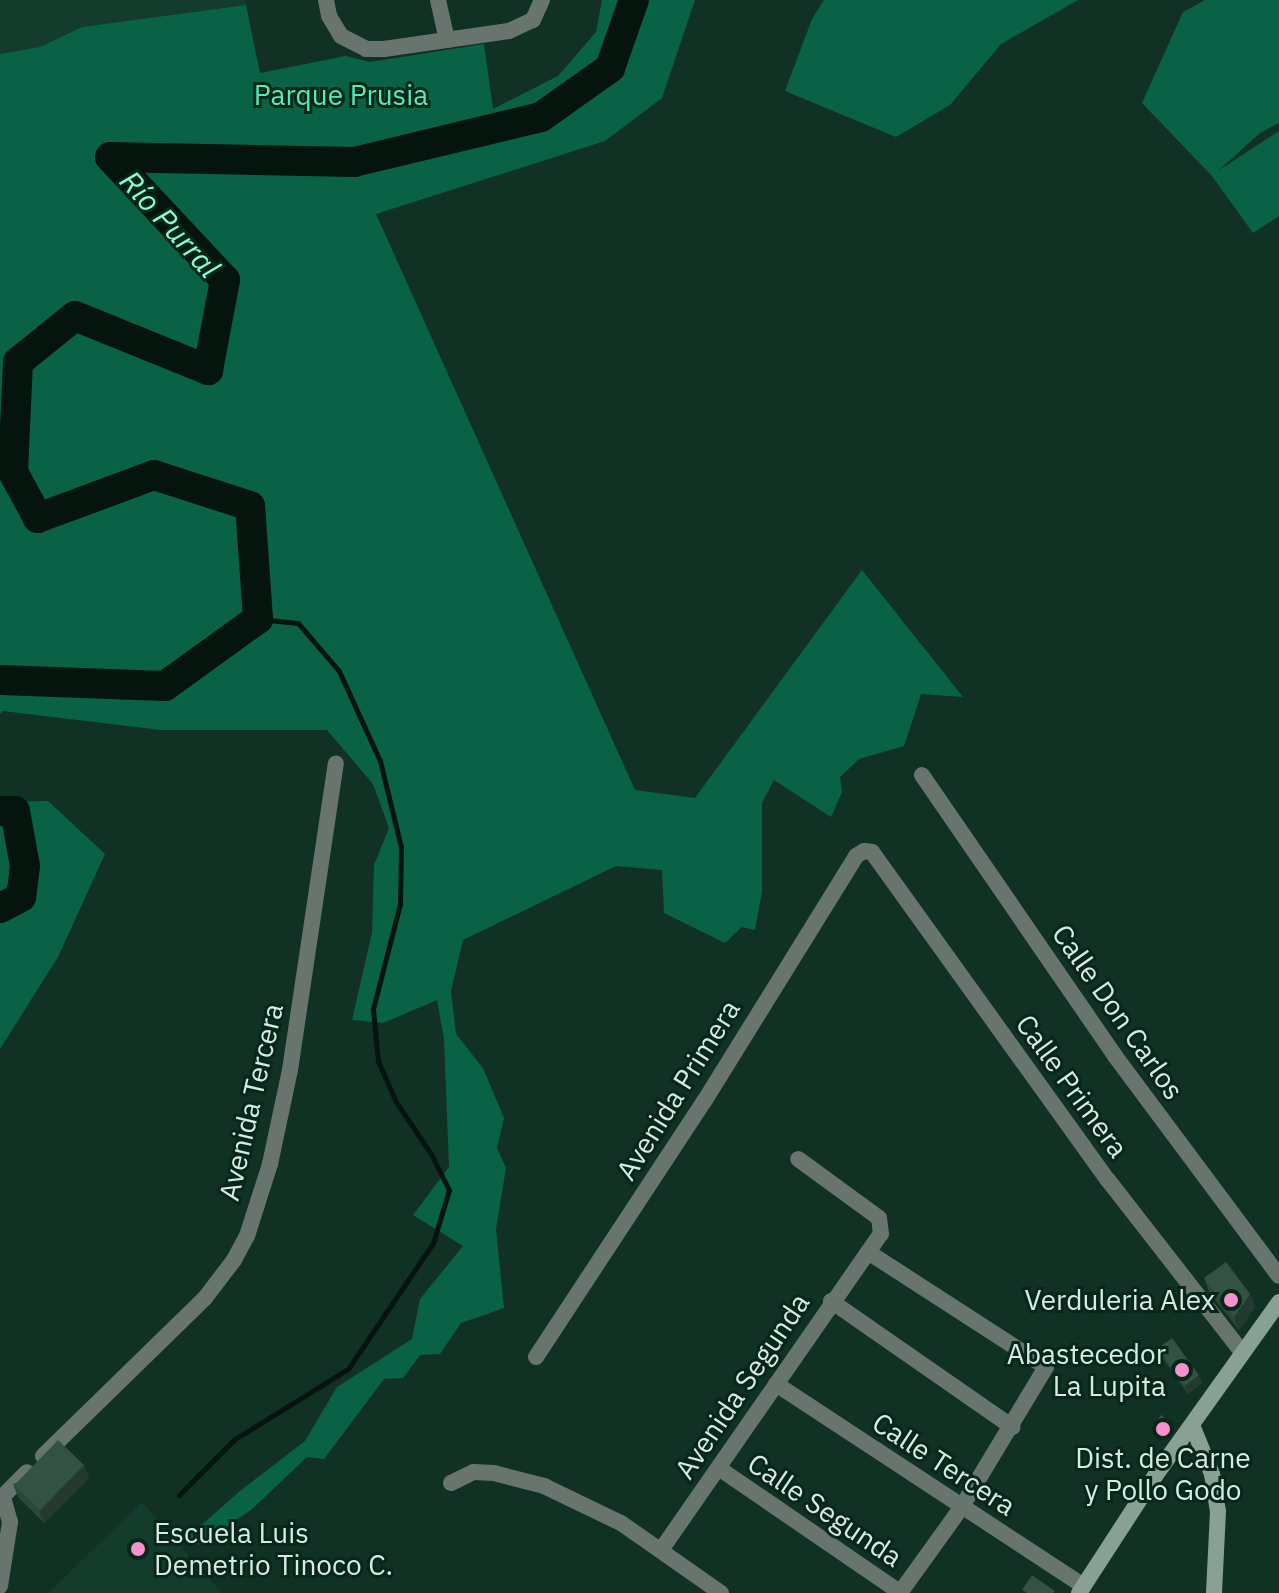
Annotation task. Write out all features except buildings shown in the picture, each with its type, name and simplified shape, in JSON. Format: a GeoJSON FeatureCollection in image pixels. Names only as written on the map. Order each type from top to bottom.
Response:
{"type":"FeatureCollection","features":[{"type":"Feature","properties":{"kind":"street"},"geometry":{"type":"LineString","coordinates":[[326,0],[334,26],[352,44],[384,49],[524,26],[533,20],[542,0]]}},
{"type":"Feature","properties":{"kind":"street"},"geometry":{"type":"LineString","coordinates":[[438,0],[447,40]]}},
{"type":"Feature","properties":{"kind":"street","name":"Avenida Tercera"},"geometry":{"type":"LineString","coordinates":[[1,1498],[205,1298],[234,1260],[247,1236],[270,1164],[290,1070],[336,763]]}},
{"type":"Feature","properties":{"kind":"street","name":"Calle Don Carlos"},"geometry":{"type":"LineString","coordinates":[[922,775],[1115,1056],[1279,1276]]}},
{"type":"Feature","properties":{"kind":"street","name":"Calle Primera"},"geometry":{"type":"LineString","coordinates":[[864,851],[872,852],[1067,1124],[1242,1352]]}},
{"type":"Feature","properties":{"kind":"street","name":"Avenida Primera"},"geometry":{"type":"LineString","coordinates":[[536,1357],[705,1100],[856,856],[864,851]]}},
{"type":"Feature","properties":{"kind":"street"},"geometry":{"type":"LineString","coordinates":[[798,1159],[879,1218],[881,1234],[868,1252],[1046,1367],[961,1508],[900,1593]]}},
{"type":"Feature","properties":{"kind":"street","name":"Avenida Segunda"},"geometry":{"type":"LineString","coordinates":[[661,1550],[720,1469],[831,1301],[868,1252]]}},
{"type":"Feature","properties":{"kind":"street"},"geometry":{"type":"LineString","coordinates":[[831,1301],[1012,1427]]}},
{"type":"Feature","properties":{"kind":"street"},"geometry":{"type":"LineString","coordinates":[[1081,1590],[1279,1302]]}},
{"type":"Feature","properties":{"kind":"street","name":"Calle Tercera"},"geometry":{"type":"LineString","coordinates":[[776,1384],[1081,1590]]}},
{"type":"Feature","properties":{"kind":"street"},"geometry":{"type":"LineString","coordinates":[[1192,1425],[1212,1474],[1218,1511],[1214,1593]]}},
{"type":"Feature","properties":{"kind":"street","name":"Calle Segunda"},"geometry":{"type":"LineString","coordinates":[[720,1469],[900,1593]]}},
{"type":"Feature","properties":{"kind":"street"},"geometry":{"type":"LineString","coordinates":[[451,1483],[474,1472],[494,1473],[544,1486],[595,1507],[721,1593]]}},
{"type":"Feature","properties":{"kind":"street"},"geometry":{"type":"LineString","coordinates":[[0,1586],[10,1522],[1,1498]]}},
{"type":"Feature","properties":{"kind":"shaded area"},"geometry":{"type":"Polygon","coordinates":[[[0,0],[246,0],[246,5],[82,27],[40,47],[0,54],[0,0]]]}},
{"type":"Feature","properties":{"kind":"shaded area","name":"Escuela Luis Demetrio Tinoco C."},"geometry":{"type":"Polygon","coordinates":[[[142,1502],[222,1593],[48,1593],[142,1502]]]}},
{"type":"Feature","properties":{"kind":"green space","name":"Parque Prusia"},"geometry":{"type":"Polygon","coordinates":[[[602,0],[695,0],[662,98],[605,141],[376,214],[635,790],[695,798],[862,570],[963,697],[921,694],[904,746],[859,759],[840,777],[842,792],[831,817],[774,780],[762,803],[762,892],[755,930],[742,927],[725,943],[664,913],[662,870],[616,866],[463,940],[451,991],[456,1034],[483,1068],[504,1118],[497,1148],[506,1168],[496,1229],[504,1308],[461,1323],[440,1354],[420,1355],[403,1378],[384,1379],[324,1459],[307,1457],[251,1510],[198,1545],[189,1536],[240,1491],[305,1441],[337,1387],[412,1339],[420,1299],[463,1246],[413,1215],[449,1167],[444,1039],[437,1000],[383,1023],[352,1020],[372,933],[374,865],[389,828],[373,784],[327,730],[161,730],[3,711],[0,714],[0,54],[40,47],[82,27],[246,5],[260,73],[346,56],[370,62],[484,44],[493,109],[558,76],[596,32],[602,0]]]}},
{"type":"Feature","properties":{"kind":"green space"},"geometry":{"type":"Polygon","coordinates":[[[824,0],[1078,0],[1001,44],[950,105],[896,137],[785,91],[812,19],[824,0]]]}},
{"type":"Feature","properties":{"kind":"green space"},"geometry":{"type":"Polygon","coordinates":[[[1205,0],[1279,0],[1279,123],[1260,133],[1218,171],[1279,131],[1279,216],[1253,233],[1212,176],[1142,103],[1183,12],[1205,0]]]}},
{"type":"Feature","properties":{"kind":"green space"},"geometry":{"type":"Polygon","coordinates":[[[48,801],[105,854],[58,957],[0,1049],[0,802],[48,801]]]}},
{"type":"Feature","properties":{"kind":"waterway","name":"Río Purral"},"geometry":{"type":"LineString","coordinates":[[0,680],[165,686],[258,619],[250,506],[154,475],[38,518],[13,472],[18,362],[75,316],[208,370],[225,280],[110,157],[354,162],[541,117],[610,68],[634,0]]}},
{"type":"Feature","properties":{"kind":"waterway"},"geometry":{"type":"LineString","coordinates":[[179,1495],[235,1439],[348,1369],[433,1243],[449,1190],[431,1154],[396,1102],[378,1061],[373,1009],[400,904],[401,847],[380,761],[339,671],[298,623],[258,619]]}},
{"type":"Feature","properties":{"kind":"waterway","name":"Río Purral"},"geometry":{"type":"LineString","coordinates":[[0,811],[15,811],[25,866],[21,897],[0,908]]}},
{"type":"Feature","properties":{"kind":"place","name":"Verduleria Alex"},"geometry":{"type":"Point","coordinates":[1231,1300]}},
{"type":"Feature","properties":{"kind":"place","name":"Abastecedor La Lupita"},"geometry":{"type":"Point","coordinates":[1182,1370]}},
{"type":"Feature","properties":{"kind":"place","name":"Dist. de Carne y Pollo Godo"},"geometry":{"type":"Point","coordinates":[1163,1429]}},
{"type":"Feature","properties":{"kind":"place","name":"Escuela Luis Demetrio Tinoco C."},"geometry":{"type":"Point","coordinates":[138,1549]}}]}
